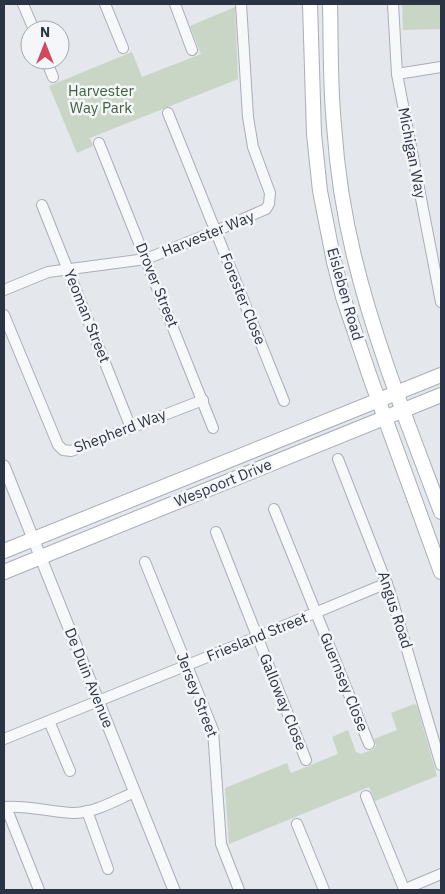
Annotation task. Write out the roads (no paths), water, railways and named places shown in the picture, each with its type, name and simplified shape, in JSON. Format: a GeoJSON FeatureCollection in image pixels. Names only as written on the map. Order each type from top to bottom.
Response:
{"type":"FeatureCollection","features":[{"type":"Feature","properties":{"kind":"main road","name":"Eisleben Road"},"geometry":{"type":"LineString","coordinates":[[310,4],[314,134],[320,191],[332,253],[343,297],[378,401],[441,572]]}},
{"type":"Feature","properties":{"kind":"main road","name":"Eisleben Road"},"geometry":{"type":"LineString","coordinates":[[330,4],[334,125],[346,219],[365,297],[403,410],[441,512]]}},
{"type":"Feature","properties":{"kind":"main road","name":"Wespoort Drive"},"geometry":{"type":"LineString","coordinates":[[4,551],[441,375]]}},
{"type":"Feature","properties":{"kind":"main road","name":"Wespoort Drive"},"geometry":{"type":"LineString","coordinates":[[4,572],[441,395]]}},
{"type":"Feature","properties":{"kind":"street"},"geometry":{"type":"LineString","coordinates":[[23,4],[30,20]]}},
{"type":"Feature","properties":{"kind":"street"},"geometry":{"type":"LineString","coordinates":[[105,4],[123,48]]}},
{"type":"Feature","properties":{"kind":"street"},"geometry":{"type":"LineString","coordinates":[[174,4],[192,50]]}},
{"type":"Feature","properties":{"kind":"street","name":"Harvester Way"},"geometry":{"type":"LineString","coordinates":[[4,290],[44,272],[146,259],[262,211],[269,204],[270,193],[250,134],[241,4]]}},
{"type":"Feature","properties":{"kind":"street","name":"Michigan Way"},"geometry":{"type":"LineString","coordinates":[[393,4],[397,74],[441,302]]}},
{"type":"Feature","properties":{"kind":"street"},"geometry":{"type":"LineString","coordinates":[[397,74],[441,67]]}},
{"type":"Feature","properties":{"kind":"street"},"geometry":{"type":"LineString","coordinates":[[50,70],[53,77]]}},
{"type":"Feature","properties":{"kind":"street","name":"Forester Close"},"geometry":{"type":"LineString","coordinates":[[168,113],[284,401]]}},
{"type":"Feature","properties":{"kind":"street","name":"Drover Street"},"geometry":{"type":"LineString","coordinates":[[99,143],[213,428]]}},
{"type":"Feature","properties":{"kind":"street","name":"Yeoman Street"},"geometry":{"type":"LineString","coordinates":[[42,205],[131,428]]}},
{"type":"Feature","properties":{"kind":"street","name":"Shepherd Way"},"geometry":{"type":"LineString","coordinates":[[4,315],[58,445],[63,450],[71,451],[203,400]]}},
{"type":"Feature","properties":{"kind":"street","name":"Angus Road"},"geometry":{"type":"LineString","coordinates":[[338,459],[387,583],[441,765]]}},
{"type":"Feature","properties":{"kind":"street","name":"De Duin Avenue"},"geometry":{"type":"LineString","coordinates":[[4,466],[174,890]]}},
{"type":"Feature","properties":{"kind":"street","name":"Guernsey Close"},"geometry":{"type":"LineString","coordinates":[[274,509],[369,744]]}},
{"type":"Feature","properties":{"kind":"street","name":"Galloway Close"},"geometry":{"type":"LineString","coordinates":[[216,532],[306,760]]}},
{"type":"Feature","properties":{"kind":"street","name":"Jersey Street"},"geometry":{"type":"LineString","coordinates":[[145,562],[213,730],[221,844],[239,890]]}},
{"type":"Feature","properties":{"kind":"street","name":"Friesland Street"},"geometry":{"type":"LineString","coordinates":[[4,740],[257,638],[387,583]]}},
{"type":"Feature","properties":{"kind":"street"},"geometry":{"type":"LineString","coordinates":[[49,721],[70,771]]}},
{"type":"Feature","properties":{"kind":"street"},"geometry":{"type":"LineString","coordinates":[[39,890],[5,807],[73,813],[87,811],[135,792]]}},
{"type":"Feature","properties":{"kind":"street"},"geometry":{"type":"LineString","coordinates":[[366,796],[404,890],[441,874]]}},
{"type":"Feature","properties":{"kind":"street"},"geometry":{"type":"LineString","coordinates":[[87,811],[108,869]]}},
{"type":"Feature","properties":{"kind":"street"},"geometry":{"type":"LineString","coordinates":[[297,824],[324,890]]}},
{"type":"Feature","properties":{"kind":"park label","name":"Harvester Way Park"},"geometry":{"type":"Point","coordinates":[101,100]}}]}
